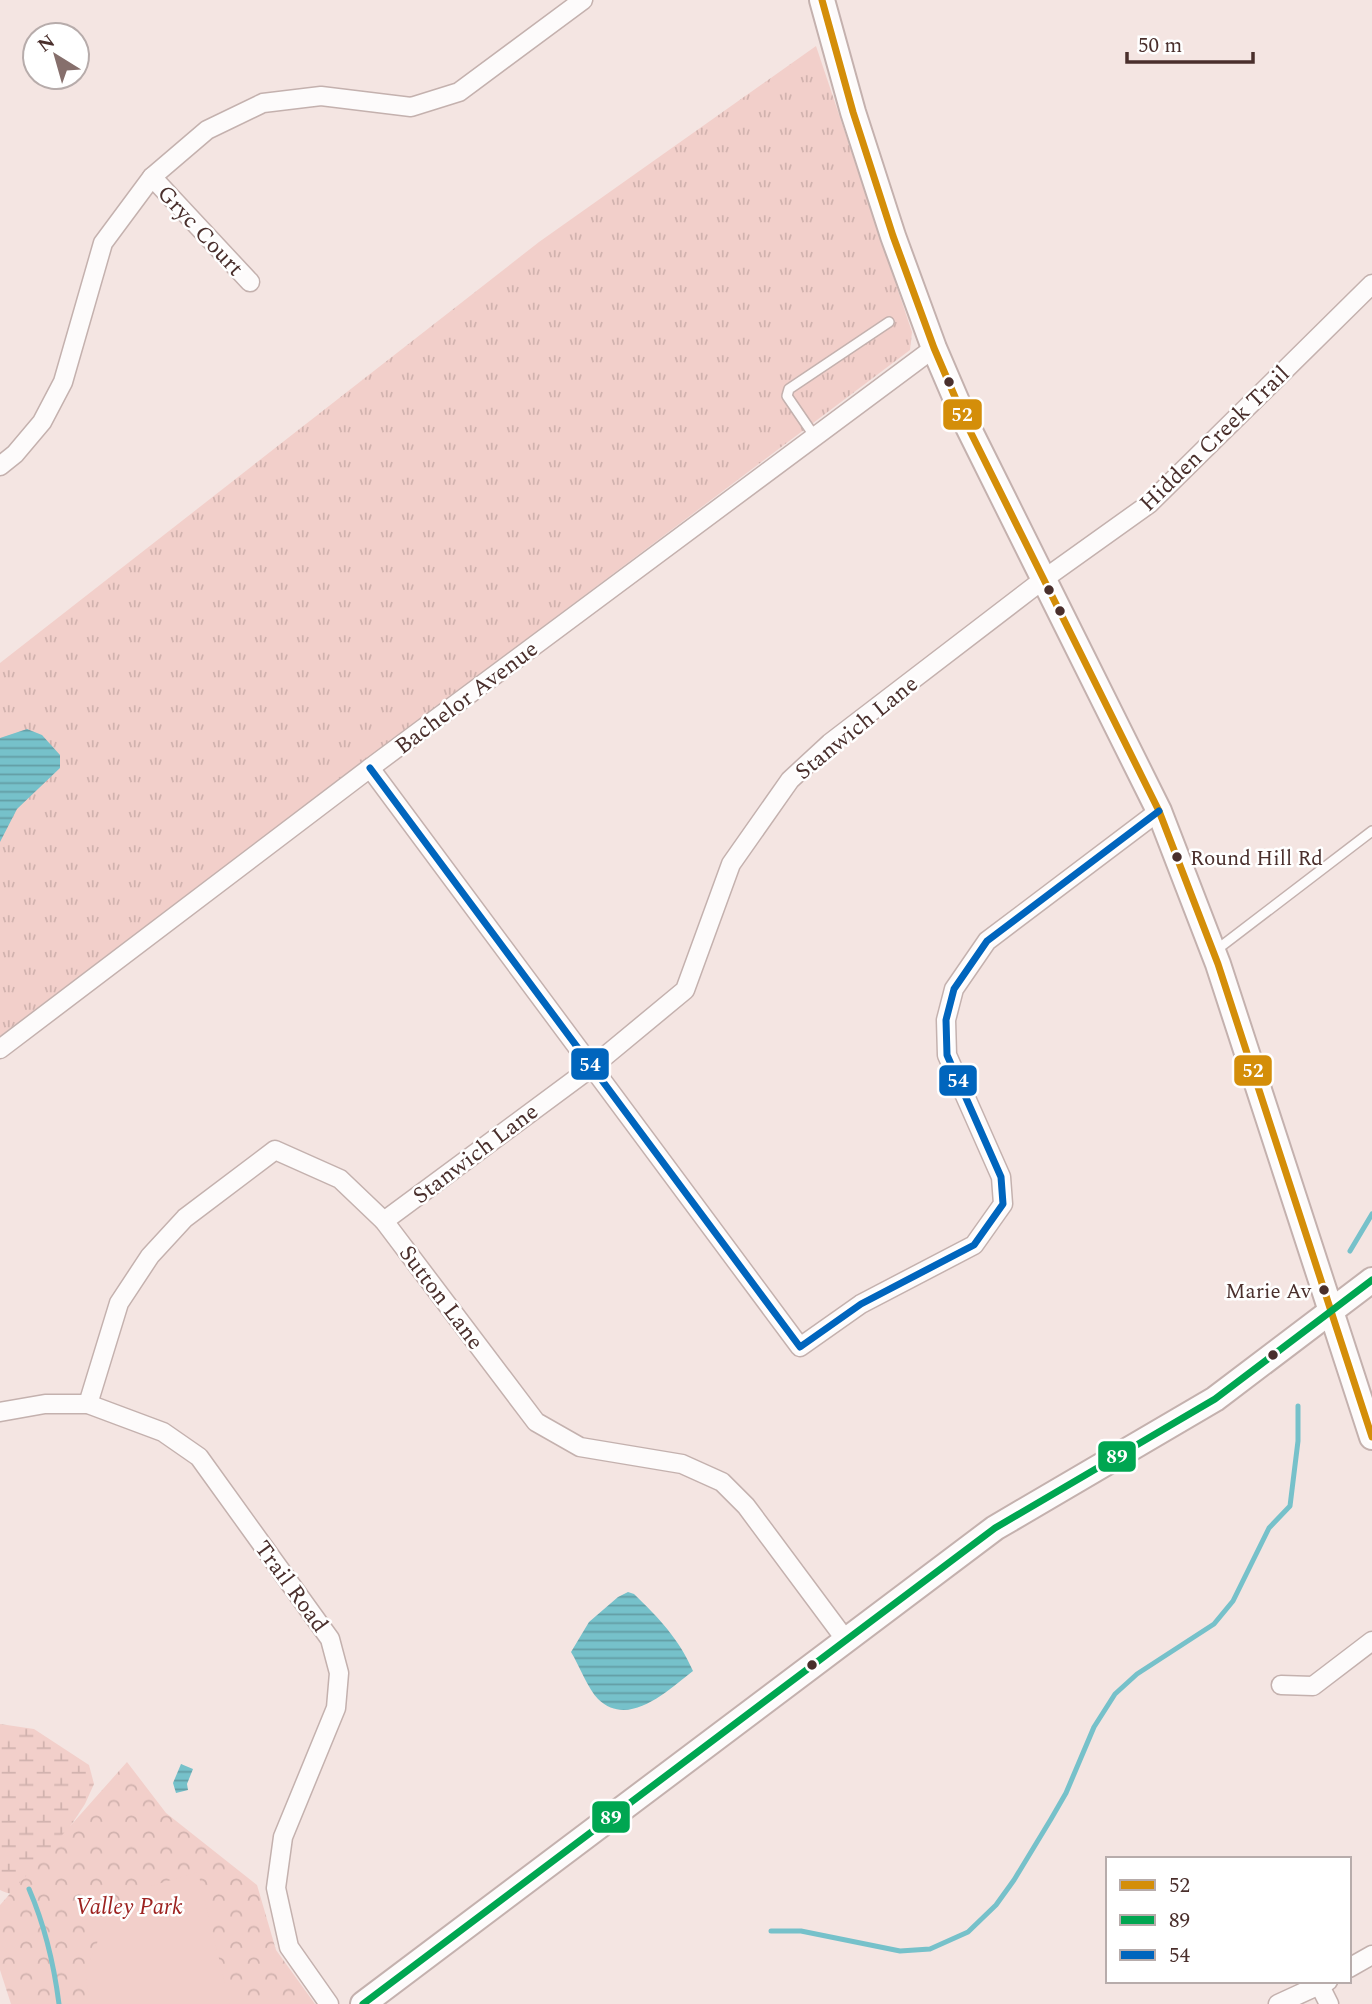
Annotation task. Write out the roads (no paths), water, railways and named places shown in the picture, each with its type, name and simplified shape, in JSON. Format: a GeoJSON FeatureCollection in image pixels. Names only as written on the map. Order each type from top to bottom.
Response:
{"type":"FeatureCollection","features":[{"type":"Feature","properties":{"kind":"main road"},"geometry":{"type":"LineString","coordinates":[[822,0],[853,112],[893,236],[934,348],[967,425],[1159,811],[1213,952],[1372,1437]]}},
{"type":"Feature","properties":{"kind":"main road"},"geometry":{"type":"LineString","coordinates":[[362,2004],[995,1528],[1215,1399],[1372,1280]]}},
{"type":"Feature","properties":{"kind":"street"},"geometry":{"type":"LineString","coordinates":[[0,466],[15,454],[41,422],[63,383],[103,243],[152,177],[208,130],[263,103],[321,96],[411,107],[459,92],[583,0]]}},
{"type":"Feature","properties":{"kind":"street","name":"Gryc Court"},"geometry":{"type":"LineString","coordinates":[[152,177],[250,282]]}},
{"type":"Feature","properties":{"kind":"street","name":"Hidden Creek Trail"},"geometry":{"type":"LineString","coordinates":[[1044,579],[1149,504],[1372,284]]}},
{"type":"Feature","properties":{"kind":"street","name":"Bachelor Avenue"},"geometry":{"type":"LineString","coordinates":[[0,1049],[370,768],[934,348]]}},
{"type":"Feature","properties":{"kind":"street","name":"Stanwich Lane"},"geometry":{"type":"LineString","coordinates":[[384,1221],[592,1067],[685,990],[731,864],[790,780],[831,743],[1044,579]]}},
{"type":"Feature","properties":{"kind":"street"},"geometry":{"type":"LineString","coordinates":[[370,768],[800,1347],[861,1304],[974,1245],[1003,1205],[1001,1177],[947,1055],[946,1020],[954,989],[987,942],[1159,811]]}},
{"type":"Feature","properties":{"kind":"street","name":"Sutton Lane"},"geometry":{"type":"LineString","coordinates":[[88,1404],[119,1303],[150,1256],[185,1218],[275,1150],[340,1179],[384,1221],[536,1422],[580,1447],[682,1464],[722,1482],[746,1506],[845,1639]]}},
{"type":"Feature","properties":{"kind":"street","name":"Trail Road"},"geometry":{"type":"LineString","coordinates":[[0,1412],[45,1404],[88,1404],[163,1432],[199,1457],[330,1639],[339,1673],[336,1709],[283,1837],[276,1888],[289,1947],[328,2004]]}},
{"type":"Feature","properties":{"kind":"street"},"geometry":{"type":"LineString","coordinates":[[1281,1685],[1313,1686],[1372,1642]]}},
{"type":"Feature","properties":{"kind":"street"},"geometry":{"type":"LineString","coordinates":[[1351,1967],[1372,1955]]}},
{"type":"Feature","properties":{"kind":"street"},"geometry":{"type":"LineString","coordinates":[[1278,2004],[1324,1984],[1329,2004]]}},
{"type":"Feature","properties":{"kind":"lane"},"geometry":{"type":"LineString","coordinates":[[815,437],[787,396],[789,388],[889,322]]}},
{"type":"Feature","properties":{"kind":"lane"},"geometry":{"type":"LineString","coordinates":[[1213,952],[1372,831]]}},
{"type":"Feature","properties":{"kind":"water"},"geometry":{"type":"Polygon","coordinates":[[[27,729],[42,735],[60,755],[60,768],[17,809],[0,842],[0,738],[27,729]]]}},
{"type":"Feature","properties":{"kind":"water"},"geometry":{"type":"Polygon","coordinates":[[[628,1592],[634,1594],[668,1630],[693,1671],[648,1703],[622,1710],[610,1707],[594,1695],[571,1652],[589,1622],[618,1597],[628,1592]]]}},
{"type":"Feature","properties":{"kind":"water"},"geometry":{"type":"Polygon","coordinates":[[[181,1764],[193,1769],[187,1784],[188,1790],[176,1793],[173,1783],[181,1764]]]}},
{"type":"Feature","properties":{"kind":"waterway"},"geometry":{"type":"LineString","coordinates":[[1350,1251],[1372,1214]]}},
{"type":"Feature","properties":{"kind":"waterway"},"geometry":{"type":"LineString","coordinates":[[771,1931],[801,1931],[900,1951],[930,1949],[968,1932],[996,1905],[1066,1793],[1094,1727],[1115,1694],[1137,1674],[1214,1624],[1233,1601],[1269,1528],[1290,1506],[1298,1441],[1298,1406]]}},
{"type":"Feature","properties":{"kind":"waterway"},"geometry":{"type":"LineString","coordinates":[[29,1889],[48,1946],[59,2004]]}},
{"type":"Feature","properties":{"kind":"place","name":"Round Hill Rd"},"geometry":{"type":"Point","coordinates":[1177,857]}},
{"type":"Feature","properties":{"kind":"place","name":"Marie Av"},"geometry":{"type":"Point","coordinates":[1324,1290]}},
{"type":"Feature","properties":{"kind":"park label","name":"Valley Park"},"geometry":{"type":"Point","coordinates":[129,1906]}}]}
